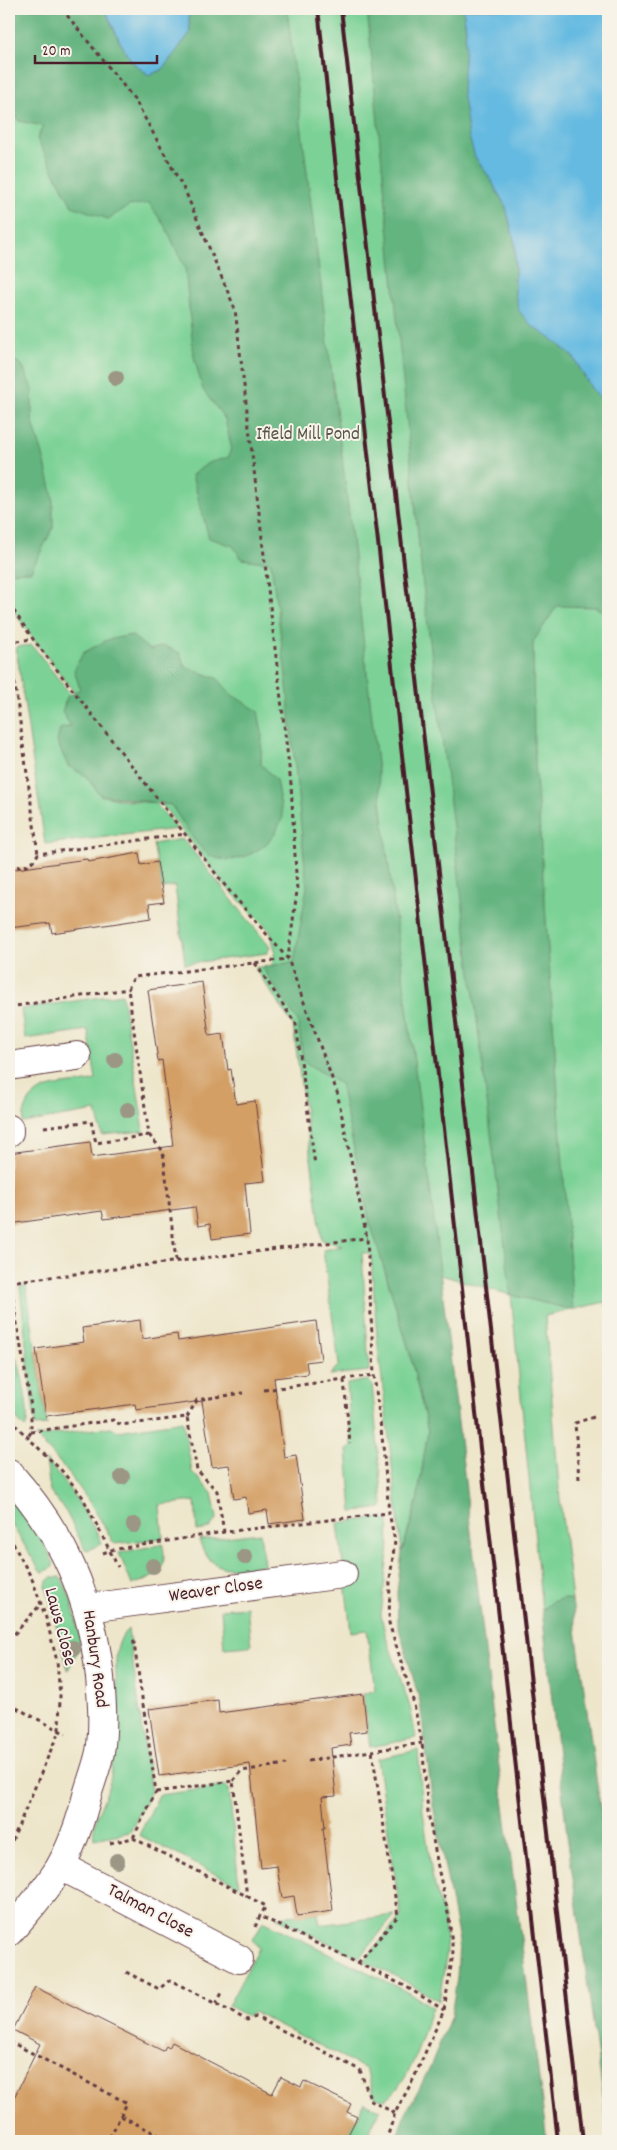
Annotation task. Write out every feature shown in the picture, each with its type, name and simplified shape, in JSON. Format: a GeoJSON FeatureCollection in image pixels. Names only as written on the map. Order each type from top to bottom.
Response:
{"type":"FeatureCollection","features":[{"type":"Feature","properties":{"kind":"street"},"geometry":{"type":"LineString","coordinates":[[9,1066],[77,1056]]}},
{"type":"Feature","properties":{"kind":"street","name":"Hanbury Road"},"geometry":{"type":"LineString","coordinates":[[9,1473],[40,1511],[73,1566],[88,1608],[98,1661],[103,1708],[100,1752],[83,1811],[60,1866],[34,1903],[9,1932]]}},
{"type":"Feature","properties":{"kind":"street","name":"Weaver Close"},"geometry":{"type":"LineString","coordinates":[[88,1608],[343,1574]]}},
{"type":"Feature","properties":{"kind":"street","name":"Talman Close"},"geometry":{"type":"LineString","coordinates":[[60,1866],[239,1959]]}},
{"type":"Feature","properties":{"kind":"path"},"geometry":{"type":"LineString","coordinates":[[62,9],[135,100],[186,193],[235,309],[291,784],[297,891],[288,959]]}},
{"type":"Feature","properties":{"kind":"path"},"geometry":{"type":"LineString","coordinates":[[9,604],[33,639],[185,834],[288,959],[337,1092],[367,1238],[374,1375],[384,1445],[389,1513],[395,1541],[390,1579],[388,1623],[413,1700],[422,1743],[428,1812],[438,1872],[449,1918],[453,1953],[444,2010],[414,2078],[395,2114],[386,2141]]}},
{"type":"Feature","properties":{"kind":"path"},"geometry":{"type":"LineString","coordinates":[[9,868],[30,865],[38,854],[9,642],[33,639]]}},
{"type":"Feature","properties":{"kind":"path"},"geometry":{"type":"LineString","coordinates":[[38,854],[185,834]]}},
{"type":"Feature","properties":{"kind":"path"},"geometry":{"type":"LineString","coordinates":[[176,1261],[163,1151],[150,1135],[128,989],[134,978],[288,959]]}},
{"type":"Feature","properties":{"kind":"path"},"geometry":{"type":"LineString","coordinates":[[255,962],[296,1024],[316,1165]]}},
{"type":"Feature","properties":{"kind":"path"},"geometry":{"type":"LineString","coordinates":[[9,1007],[128,989]]}},
{"type":"Feature","properties":{"kind":"path"},"geometry":{"type":"LineString","coordinates":[[9,1130],[90,1121],[96,1143],[150,1135]]}},
{"type":"Feature","properties":{"kind":"path"},"geometry":{"type":"LineString","coordinates":[[28,1437],[31,1432],[31,1407],[9,1282],[367,1238]]}},
{"type":"Feature","properties":{"kind":"path"},"geometry":{"type":"LineString","coordinates":[[264,1390],[374,1375]]}},
{"type":"Feature","properties":{"kind":"path"},"geometry":{"type":"LineString","coordinates":[[344,1380],[350,1444]]}},
{"type":"Feature","properties":{"kind":"path"},"geometry":{"type":"LineString","coordinates":[[224,1532],[217,1491],[197,1470],[187,1416],[197,1400],[243,1393]]}},
{"type":"Feature","properties":{"kind":"path"},"geometry":{"type":"LineString","coordinates":[[31,1432],[113,1420],[121,1425],[187,1416]]}},
{"type":"Feature","properties":{"kind":"path"},"geometry":{"type":"LineString","coordinates":[[580,1479],[576,1423],[594,1417]]}},
{"type":"Feature","properties":{"kind":"path"},"geometry":{"type":"LineString","coordinates":[[32,1579],[73,1566],[111,1550],[224,1532],[389,1513]]}},
{"type":"Feature","properties":{"kind":"path","name":"Laws Close"},"geometry":{"type":"LineString","coordinates":[[9,1536],[32,1579],[57,1661],[60,1731],[9,1848]]}},
{"type":"Feature","properties":{"kind":"path"},"geometry":{"type":"LineString","coordinates":[[9,1640],[41,1604]]}},
{"type":"Feature","properties":{"kind":"path"},"geometry":{"type":"LineString","coordinates":[[9,1704],[60,1731]]}},
{"type":"Feature","properties":{"kind":"path"},"geometry":{"type":"LineString","coordinates":[[308,1761],[422,1743]]}},
{"type":"Feature","properties":{"kind":"path"},"geometry":{"type":"LineString","coordinates":[[358,1963],[398,1916],[372,1751]]}},
{"type":"Feature","properties":{"kind":"path"},"geometry":{"type":"LineString","coordinates":[[156,1792],[233,1781],[241,1771],[286,1764]]}},
{"type":"Feature","properties":{"kind":"path"},"geometry":{"type":"LineString","coordinates":[[233,1781],[247,1897]]}},
{"type":"Feature","properties":{"kind":"path"},"geometry":{"type":"LineString","coordinates":[[133,1838],[266,1906],[239,1959]]}},
{"type":"Feature","properties":{"kind":"path"},"geometry":{"type":"LineString","coordinates":[[260,1916],[405,1986],[444,2010]]}},
{"type":"Feature","properties":{"kind":"path"},"geometry":{"type":"LineString","coordinates":[[126,1972],[159,1989],[170,1980],[247,2020],[256,2016],[360,2070],[371,2101],[395,2114]]}},
{"type":"Feature","properties":{"kind":"path"},"geometry":{"type":"LineString","coordinates":[[9,2041],[127,2103],[108,2141]]}},
{"type":"Feature","properties":{"kind":"path"},"geometry":{"type":"LineString","coordinates":[[121,2116],[170,2141]]}},
{"type":"Feature","properties":{"kind":"green space","name":"Ifield Mill Pond"},"geometry":{"type":"Polygon","coordinates":[[[9,9],[608,9],[608,1311],[605,1302],[545,1316],[560,1500],[572,1600],[563,1599],[556,1601],[542,1611],[511,1295],[381,1258],[409,1350],[428,1431],[417,1502],[402,1552],[377,1337],[371,1255],[362,1252],[369,1371],[330,1375],[339,1365],[323,1250],[342,1246],[322,1240],[293,1025],[255,968],[272,965],[275,950],[270,931],[227,888],[33,639],[9,604],[9,9]]]}},
{"type":"Feature","properties":{"kind":"green space"},"geometry":{"type":"Polygon","coordinates":[[[9,9],[105,9],[120,42],[132,62],[149,75],[162,70],[190,33],[188,9],[287,9],[352,539],[386,844],[428,1170],[498,1759],[547,2141],[396,2141],[403,2118],[427,2074],[451,2016],[457,1978],[459,1941],[433,1805],[420,1702],[398,1625],[397,1592],[402,1552],[417,1502],[428,1431],[409,1350],[369,1219],[340,1084],[303,1061],[298,1022],[262,967],[294,962],[307,887],[286,676],[271,563],[242,559],[233,546],[209,538],[192,475],[208,463],[229,457],[231,446],[225,419],[203,390],[194,357],[185,268],[166,228],[149,203],[129,206],[108,219],[72,206],[37,139],[43,126],[19,121],[9,103],[9,9]]]}},
{"type":"Feature","properties":{"kind":"green space"},"geometry":{"type":"Polygon","coordinates":[[[367,9],[463,9],[466,28],[465,55],[475,157],[488,175],[506,207],[515,244],[515,293],[556,342],[574,358],[591,388],[608,407],[608,614],[595,607],[557,606],[533,642],[534,746],[573,1310],[511,1295],[422,577],[367,9]]]}},
{"type":"Feature","properties":{"kind":"green space"},"geometry":{"type":"Polygon","coordinates":[[[9,357],[22,365],[32,388],[32,420],[53,497],[53,528],[31,571],[9,572],[9,357]]]}},
{"type":"Feature","properties":{"kind":"green space"},"geometry":{"type":"Polygon","coordinates":[[[131,635],[150,650],[164,646],[180,653],[185,667],[217,678],[232,695],[258,711],[262,733],[261,764],[276,780],[283,817],[272,838],[255,852],[237,859],[218,859],[202,849],[171,805],[100,795],[86,776],[68,766],[57,742],[60,729],[71,726],[62,712],[67,697],[80,689],[74,670],[83,653],[107,640],[131,635]]]}},
{"type":"Feature","properties":{"kind":"green space"},"geometry":{"type":"Polygon","coordinates":[[[32,645],[71,695],[67,697],[71,726],[68,766],[86,776],[100,795],[122,800],[155,803],[177,829],[45,844],[16,647],[32,645]]]}},
{"type":"Feature","properties":{"kind":"green space"},"geometry":{"type":"Polygon","coordinates":[[[183,839],[270,947],[267,953],[185,964],[175,886],[162,888],[153,844],[183,839]]]}},
{"type":"Feature","properties":{"kind":"green space"},"geometry":{"type":"Polygon","coordinates":[[[122,994],[144,1131],[102,1135],[96,1111],[23,1123],[25,1109],[31,1099],[39,1092],[48,1088],[96,1080],[88,1030],[25,1039],[21,1009],[122,994]]]}},
{"type":"Feature","properties":{"kind":"green space"},"geometry":{"type":"Polygon","coordinates":[[[26,1285],[47,1425],[35,1426],[20,1287],[26,1285]]]}},
{"type":"Feature","properties":{"kind":"green space"},"geometry":{"type":"Polygon","coordinates":[[[9,1310],[13,1334],[11,1358],[18,1360],[27,1405],[25,1428],[9,1411],[9,1310]]]}},
{"type":"Feature","properties":{"kind":"green space"},"geometry":{"type":"Polygon","coordinates":[[[367,1380],[372,1384],[383,1505],[381,1508],[352,1512],[347,1449],[352,1446],[347,1384],[367,1380]]]}},
{"type":"Feature","properties":{"kind":"green space"},"geometry":{"type":"Polygon","coordinates":[[[183,1421],[192,1472],[212,1493],[217,1518],[209,1529],[197,1531],[195,1501],[160,1505],[163,1538],[114,1544],[80,1488],[36,1437],[111,1427],[118,1431],[183,1421]]]}},
{"type":"Feature","properties":{"kind":"green space"},"geometry":{"type":"Polygon","coordinates":[[[46,1460],[77,1500],[102,1543],[89,1550],[85,1549],[66,1512],[50,1491],[46,1460]]]}},
{"type":"Feature","properties":{"kind":"green space"},"geometry":{"type":"Polygon","coordinates":[[[9,1494],[37,1531],[54,1563],[52,1568],[43,1572],[39,1569],[9,1520],[9,1494]]]}},
{"type":"Feature","properties":{"kind":"green space"},"geometry":{"type":"Polygon","coordinates":[[[383,1517],[388,1522],[389,1544],[381,1615],[385,1633],[410,1707],[416,1738],[370,1747],[363,1694],[375,1690],[367,1630],[351,1632],[338,1523],[383,1517]]]}},
{"type":"Feature","properties":{"kind":"green space"},"geometry":{"type":"Polygon","coordinates":[[[260,1533],[264,1565],[242,1568],[224,1568],[217,1565],[204,1552],[199,1540],[260,1533]]]}},
{"type":"Feature","properties":{"kind":"green space"},"geometry":{"type":"Polygon","coordinates":[[[163,1544],[164,1562],[159,1572],[148,1579],[132,1585],[119,1553],[163,1544]]]}},
{"type":"Feature","properties":{"kind":"green space"},"geometry":{"type":"Polygon","coordinates":[[[52,1577],[60,1577],[68,1592],[74,1610],[81,1645],[68,1670],[46,1586],[47,1581],[52,1577]]]}},
{"type":"Feature","properties":{"kind":"green space"},"geometry":{"type":"Polygon","coordinates":[[[563,1598],[572,1600],[608,1866],[608,2131],[567,1835],[542,1611],[552,1602],[563,1598]]]}},
{"type":"Feature","properties":{"kind":"green space"},"geometry":{"type":"Polygon","coordinates":[[[247,1607],[251,1646],[224,1648],[221,1609],[247,1607]]]}},
{"type":"Feature","properties":{"kind":"green space"},"geometry":{"type":"Polygon","coordinates":[[[128,1629],[151,1791],[130,1832],[94,1839],[94,1827],[112,1771],[118,1717],[116,1658],[122,1637],[128,1629]]]}},
{"type":"Feature","properties":{"kind":"green space"},"geometry":{"type":"Polygon","coordinates":[[[418,1750],[423,1812],[432,1875],[444,1919],[447,1951],[439,2001],[403,1980],[364,1961],[401,1916],[377,1759],[418,1750]]]}},
{"type":"Feature","properties":{"kind":"green space"},"geometry":{"type":"Polygon","coordinates":[[[226,1786],[229,1789],[239,1886],[139,1835],[159,1795],[226,1786]]]}},
{"type":"Feature","properties":{"kind":"green space"},"geometry":{"type":"Polygon","coordinates":[[[318,1913],[320,1925],[395,1915],[359,1958],[276,1917],[318,1913]]]}},
{"type":"Feature","properties":{"kind":"green space"},"geometry":{"type":"Polygon","coordinates":[[[263,1921],[406,1991],[432,2007],[420,2045],[409,2070],[395,2092],[385,2100],[374,2096],[366,2069],[254,2012],[247,2016],[228,2006],[259,1948],[253,1940],[263,1921]]]}},
{"type":"Feature","properties":{"kind":"green space"},"geometry":{"type":"Polygon","coordinates":[[[364,2103],[380,2110],[371,2128],[368,2141],[345,2141],[364,2103]]]}},
{"type":"Feature","properties":{"kind":"water"},"geometry":{"type":"Polygon","coordinates":[[[105,9],[188,9],[190,33],[162,70],[149,75],[132,62],[120,42],[105,9]]]}},
{"type":"Feature","properties":{"kind":"water"},"geometry":{"type":"Polygon","coordinates":[[[463,9],[608,9],[608,407],[591,388],[574,358],[556,342],[532,326],[519,311],[515,293],[515,244],[506,207],[488,175],[475,157],[469,137],[462,91],[466,28],[463,9]]]}},
{"type":"Feature","properties":{"kind":"building"},"geometry":{"type":"Polygon","coordinates":[[[139,853],[141,865],[157,862],[164,902],[149,904],[151,918],[52,933],[50,923],[9,928],[9,870],[87,859],[88,862],[139,853]]]}},
{"type":"Feature","properties":{"kind":"building"},"geometry":{"type":"Polygon","coordinates":[[[202,982],[209,1036],[223,1034],[228,1070],[231,1069],[236,1104],[255,1101],[265,1181],[245,1183],[250,1234],[212,1239],[210,1224],[198,1226],[195,1207],[104,1219],[102,1211],[9,1224],[9,1153],[90,1142],[92,1157],[173,1146],[162,1060],[158,1061],[148,990],[202,982]]]}},
{"type":"Feature","properties":{"kind":"building"},"geometry":{"type":"Polygon","coordinates":[[[140,1320],[142,1339],[177,1334],[178,1341],[316,1321],[321,1360],[306,1362],[308,1374],[274,1378],[284,1457],[296,1455],[305,1519],[269,1524],[267,1510],[248,1513],[246,1497],[234,1499],[229,1465],[212,1467],[202,1401],[136,1410],[135,1404],[46,1416],[36,1349],[84,1342],[82,1328],[140,1320]]]}},
{"type":"Feature","properties":{"kind":"building"},"geometry":{"type":"Polygon","coordinates":[[[363,1694],[367,1731],[349,1733],[351,1745],[331,1748],[336,1796],[322,1797],[325,1828],[323,1828],[333,1911],[297,1916],[294,1896],[282,1898],[277,1866],[261,1868],[250,1764],[159,1776],[149,1709],[218,1700],[219,1713],[363,1694]]]}},
{"type":"Feature","properties":{"kind":"building"},"geometry":{"type":"Polygon","coordinates":[[[35,1987],[163,2051],[166,2046],[169,2048],[172,2042],[272,2094],[281,2077],[301,2087],[304,2081],[351,2104],[347,2112],[357,2117],[345,2141],[9,2141],[9,2108],[40,2044],[13,2030],[35,1987]]]}},
{"type":"Feature","properties":{"kind":"railway"},"geometry":{"type":"LineString","coordinates":[[318,9],[558,2141]]}},
{"type":"Feature","properties":{"kind":"railway"},"geometry":{"type":"LineString","coordinates":[[341,9],[583,2141]]}}]}
